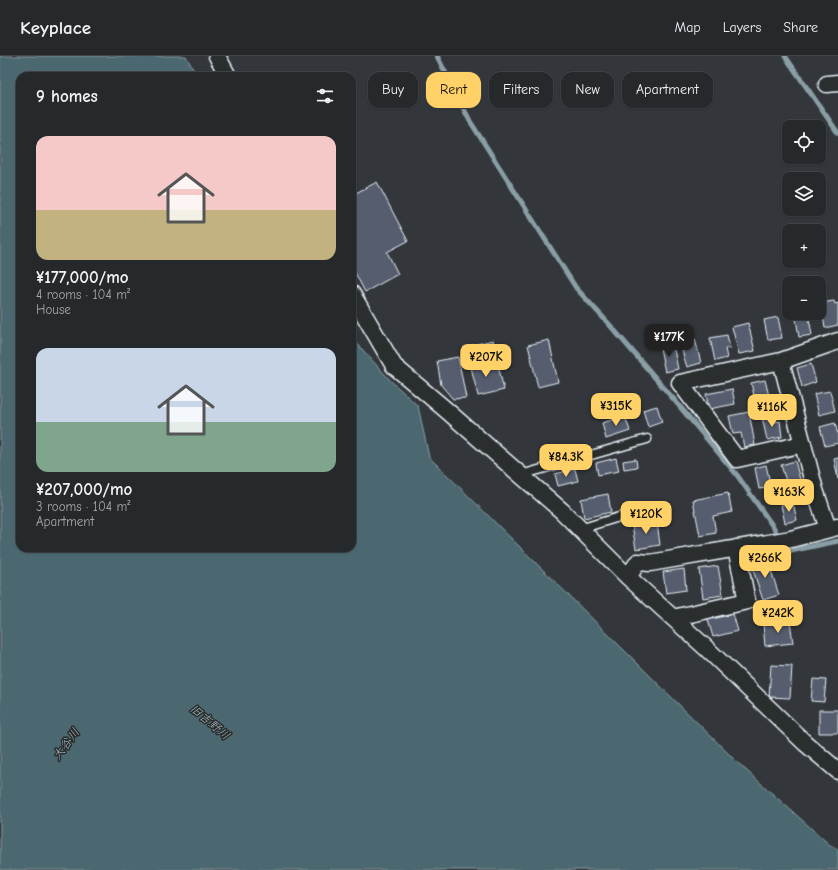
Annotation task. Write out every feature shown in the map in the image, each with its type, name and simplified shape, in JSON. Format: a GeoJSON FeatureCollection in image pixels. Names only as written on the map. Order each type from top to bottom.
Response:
{"type":"FeatureCollection","features":[{"type":"Feature","properties":{"kind":"street"},"geometry":{"type":"LineString","coordinates":[[217,56],[226,72]]}},
{"type":"Feature","properties":{"kind":"street"},"geometry":{"type":"LineString","coordinates":[[356,301],[394,366],[562,511],[628,577],[705,647],[805,743],[838,770]]}},
{"type":"Feature","properties":{"kind":"street"},"geometry":{"type":"LineString","coordinates":[[803,444],[737,459],[680,383],[781,360],[838,341]]}},
{"type":"Feature","properties":{"kind":"street"},"geometry":{"type":"LineString","coordinates":[[628,577],[638,562],[650,563],[791,539],[833,528],[815,490],[781,360]]}},
{"type":"Feature","properties":{"kind":"street"},"geometry":{"type":"LineString","coordinates":[[673,618],[747,601],[736,548]]}},
{"type":"Feature","properties":{"kind":"lane"},"geometry":{"type":"LineString","coordinates":[[520,475],[647,439]]}},
{"type":"Feature","properties":{"kind":"lane"},"geometry":{"type":"LineString","coordinates":[[580,528],[645,509]]}},
{"type":"Feature","properties":{"kind":"water"},"geometry":{"type":"Polygon","coordinates":[[[0,56],[186,56],[195,72],[16,72],[16,552],[356,552],[356,342],[391,381],[418,406],[429,457],[738,763],[830,845],[838,849],[838,870],[0,870],[0,56]]]}},
{"type":"Feature","properties":{"kind":"building"},"geometry":{"type":"Polygon","coordinates":[[[377,182],[408,241],[387,252],[398,274],[365,292],[356,275],[356,193],[377,182]]]}},
{"type":"Feature","properties":{"kind":"building"},"geometry":{"type":"Polygon","coordinates":[[[834,301],[835,304],[838,303],[838,325],[825,328],[824,320],[826,320],[826,302],[834,301]]]}},
{"type":"Feature","properties":{"kind":"building"},"geometry":{"type":"Polygon","coordinates":[[[778,317],[782,338],[768,340],[764,320],[778,317]]]}},
{"type":"Feature","properties":{"kind":"building"},"geometry":{"type":"Polygon","coordinates":[[[796,320],[809,320],[812,335],[799,337],[796,320]]]}},
{"type":"Feature","properties":{"kind":"building"},"geometry":{"type":"Polygon","coordinates":[[[748,323],[755,351],[739,354],[732,327],[748,323]]]}},
{"type":"Feature","properties":{"kind":"building"},"geometry":{"type":"Polygon","coordinates":[[[727,335],[730,348],[725,349],[727,358],[715,361],[710,338],[727,335]]]}},
{"type":"Feature","properties":{"kind":"building"},"geometry":{"type":"Polygon","coordinates":[[[695,339],[701,363],[687,367],[680,344],[695,339]]]}},
{"type":"Feature","properties":{"kind":"building"},"geometry":{"type":"Polygon","coordinates":[[[493,340],[496,352],[467,359],[464,347],[493,340]]]}},
{"type":"Feature","properties":{"kind":"building"},"geometry":{"type":"Polygon","coordinates":[[[549,340],[558,382],[538,387],[528,345],[549,340]]]}},
{"type":"Feature","properties":{"kind":"building"},"geometry":{"type":"Polygon","coordinates":[[[673,345],[678,369],[665,372],[660,348],[673,345]]]}},
{"type":"Feature","properties":{"kind":"building"},"geometry":{"type":"Polygon","coordinates":[[[458,357],[466,398],[453,399],[441,385],[437,361],[458,357]]]}},
{"type":"Feature","properties":{"kind":"building"},"geometry":{"type":"Polygon","coordinates":[[[486,359],[488,367],[498,365],[504,390],[478,396],[470,363],[486,359]]]}},
{"type":"Feature","properties":{"kind":"building"},"geometry":{"type":"Polygon","coordinates":[[[811,364],[816,382],[802,387],[797,368],[811,364]]]}},
{"type":"Feature","properties":{"kind":"building"},"geometry":{"type":"Polygon","coordinates":[[[765,380],[771,404],[757,408],[751,383],[765,380]]]}},
{"type":"Feature","properties":{"kind":"building"},"geometry":{"type":"Polygon","coordinates":[[[732,389],[735,404],[709,409],[706,394],[732,389]]]}},
{"type":"Feature","properties":{"kind":"building"},"geometry":{"type":"Polygon","coordinates":[[[830,391],[835,411],[819,415],[814,394],[830,391]]]}},
{"type":"Feature","properties":{"kind":"building"},"geometry":{"type":"Polygon","coordinates":[[[657,406],[662,422],[648,427],[643,410],[657,406]]]}},
{"type":"Feature","properties":{"kind":"building"},"geometry":{"type":"Polygon","coordinates":[[[749,412],[755,445],[744,447],[741,433],[733,434],[729,416],[749,412]]]}},
{"type":"Feature","properties":{"kind":"building"},"geometry":{"type":"Polygon","coordinates":[[[773,415],[775,422],[780,421],[782,437],[767,440],[762,417],[773,415]]]}},
{"type":"Feature","properties":{"kind":"building"},"geometry":{"type":"Polygon","coordinates":[[[625,416],[630,431],[606,439],[602,423],[625,416]]]}},
{"type":"Feature","properties":{"kind":"building"},"geometry":{"type":"Polygon","coordinates":[[[835,423],[838,443],[825,446],[820,427],[835,423]]]}},
{"type":"Feature","properties":{"kind":"building"},"geometry":{"type":"Polygon","coordinates":[[[616,458],[619,471],[598,475],[596,463],[616,458]]]}},
{"type":"Feature","properties":{"kind":"building"},"geometry":{"type":"Polygon","coordinates":[[[838,458],[838,479],[834,459],[838,458]]]}},
{"type":"Feature","properties":{"kind":"building"},"geometry":{"type":"Polygon","coordinates":[[[636,459],[637,467],[624,469],[623,461],[636,459]]]}},
{"type":"Feature","properties":{"kind":"building"},"geometry":{"type":"Polygon","coordinates":[[[795,461],[802,487],[789,491],[781,465],[795,461]]]}},
{"type":"Feature","properties":{"kind":"building"},"geometry":{"type":"Polygon","coordinates":[[[766,465],[771,487],[759,489],[755,468],[766,465]]]}},
{"type":"Feature","properties":{"kind":"building"},"geometry":{"type":"Polygon","coordinates":[[[575,469],[578,481],[558,486],[555,474],[575,469]]]}},
{"type":"Feature","properties":{"kind":"building"},"geometry":{"type":"Polygon","coordinates":[[[728,493],[732,512],[713,516],[716,533],[700,536],[693,500],[728,493]]]}},
{"type":"Feature","properties":{"kind":"building"},"geometry":{"type":"Polygon","coordinates":[[[608,494],[611,512],[584,518],[581,499],[608,494]]]}},
{"type":"Feature","properties":{"kind":"building"},"geometry":{"type":"Polygon","coordinates":[[[793,503],[797,520],[785,523],[781,505],[793,503]]]}},
{"type":"Feature","properties":{"kind":"building"},"geometry":{"type":"Polygon","coordinates":[[[657,522],[660,545],[636,549],[632,525],[657,522]]]}},
{"type":"Feature","properties":{"kind":"building"},"geometry":{"type":"Polygon","coordinates":[[[767,558],[779,595],[763,600],[751,564],[767,558]]]}},
{"type":"Feature","properties":{"kind":"building"},"geometry":{"type":"Polygon","coordinates":[[[718,566],[723,595],[703,598],[699,569],[718,566]]]}},
{"type":"Feature","properties":{"kind":"building"},"geometry":{"type":"Polygon","coordinates":[[[684,569],[686,590],[666,593],[663,572],[684,569]]]}},
{"type":"Feature","properties":{"kind":"building"},"geometry":{"type":"Polygon","coordinates":[[[733,614],[738,631],[713,637],[708,620],[733,614]]]}},
{"type":"Feature","properties":{"kind":"building"},"geometry":{"type":"Polygon","coordinates":[[[790,621],[793,643],[765,646],[763,624],[790,621]]]}},
{"type":"Feature","properties":{"kind":"building"},"geometry":{"type":"Polygon","coordinates":[[[771,665],[792,666],[790,698],[769,697],[771,665]]]}},
{"type":"Feature","properties":{"kind":"building"},"geometry":{"type":"Polygon","coordinates":[[[813,679],[826,680],[824,702],[811,701],[813,679]]]}},
{"type":"Feature","properties":{"kind":"building"},"geometry":{"type":"Polygon","coordinates":[[[819,710],[838,710],[838,733],[819,733],[819,710]]]}},
{"type":"Feature","properties":{"kind":"waterway"},"geometry":{"type":"LineString","coordinates":[[437,56],[470,121],[576,288],[609,324],[737,475],[774,528],[786,552],[838,541]]}},
{"type":"Feature","properties":{"kind":"waterway"},"geometry":{"type":"LineString","coordinates":[[785,56],[838,133]]}},
{"type":"Feature","properties":{"kind":"water label","name":"旧吉野川"},"geometry":{"type":"Point","coordinates":[210,722]}},
{"type":"Feature","properties":{"kind":"water label","name":"大谷川"},"geometry":{"type":"Point","coordinates":[66,744]}}]}
